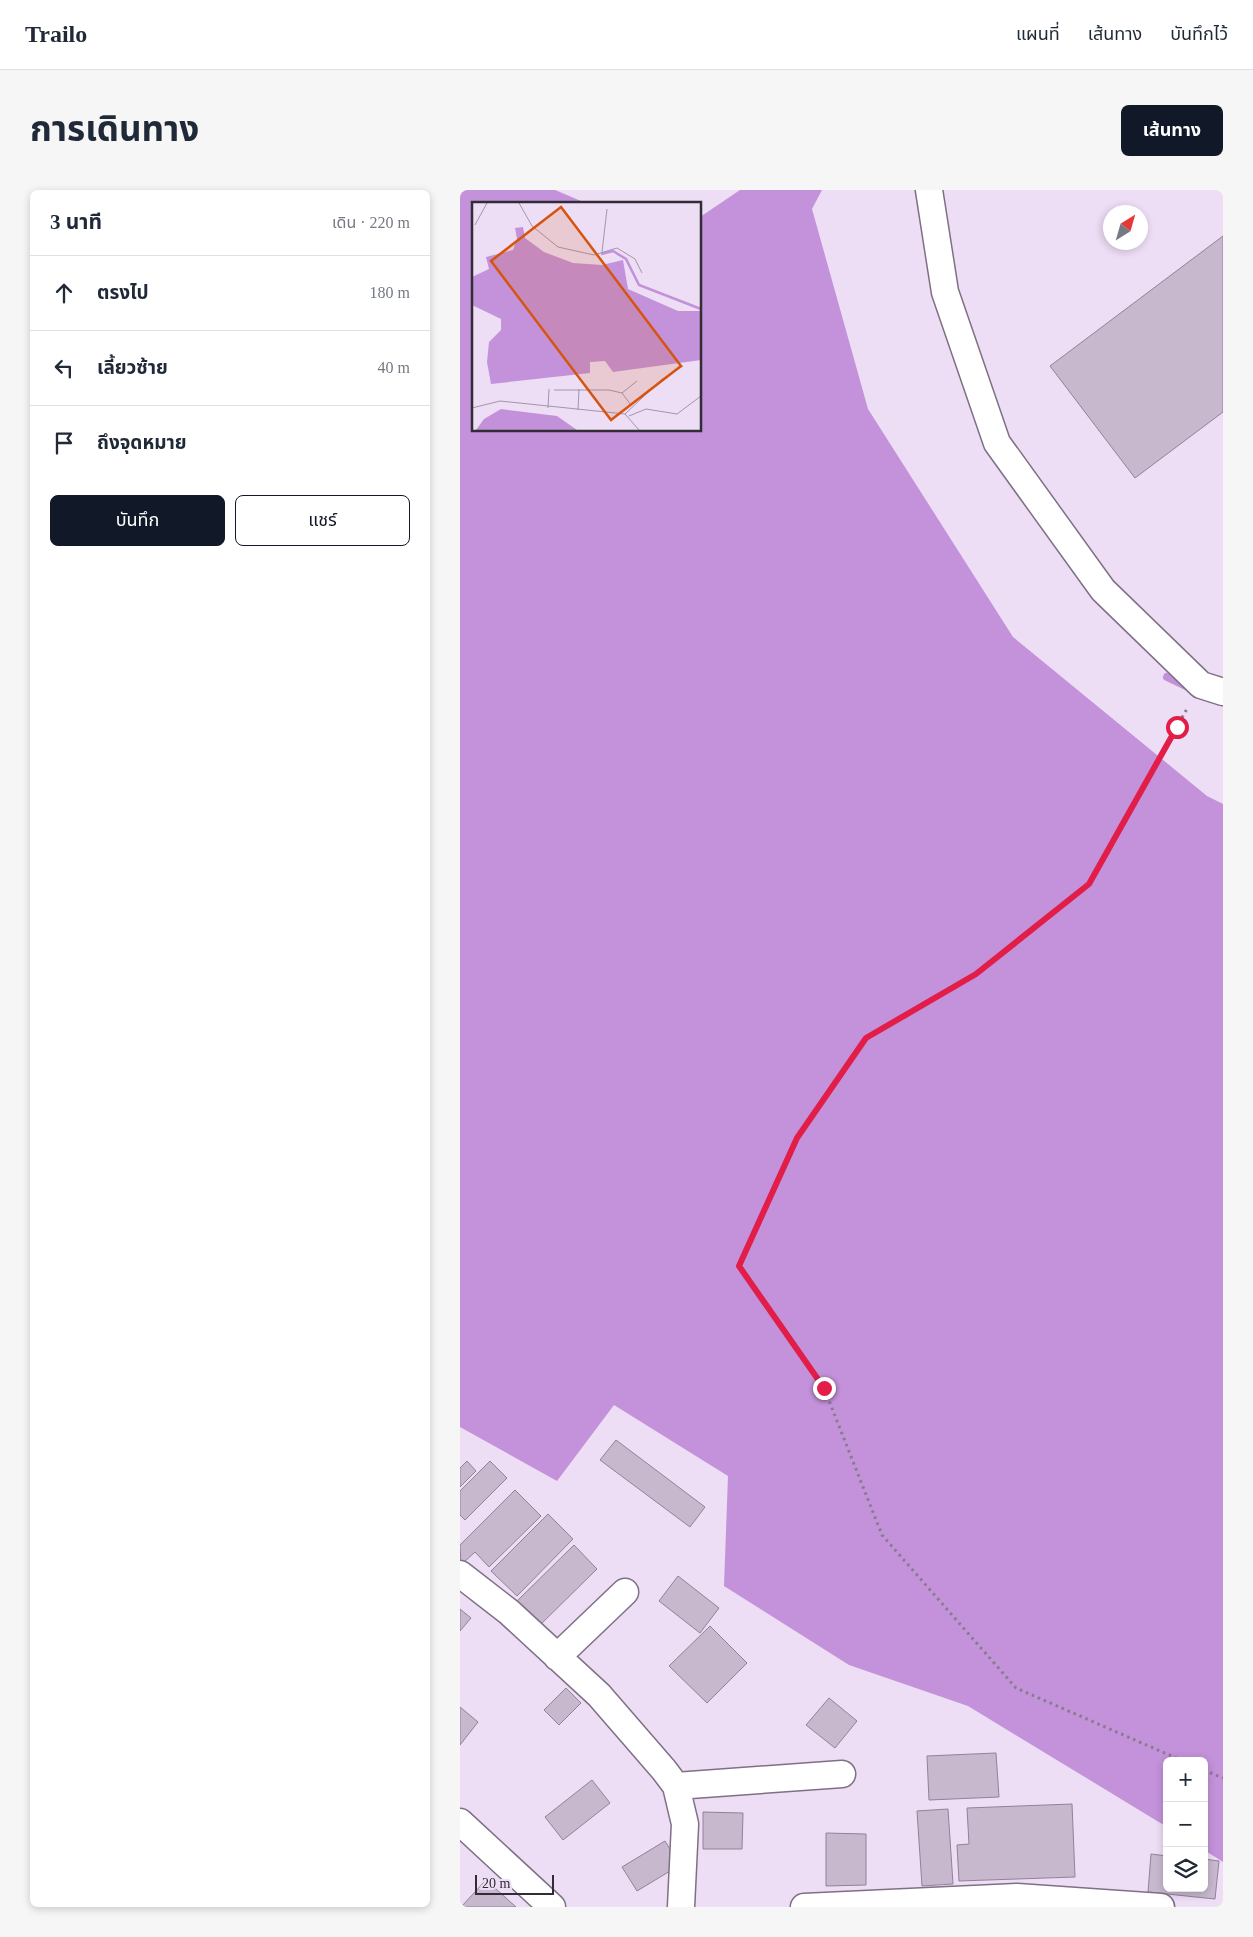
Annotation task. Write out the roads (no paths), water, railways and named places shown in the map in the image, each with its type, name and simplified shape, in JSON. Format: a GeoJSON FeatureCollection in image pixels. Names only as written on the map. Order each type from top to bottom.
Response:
{"type":"FeatureCollection","features":[{"type":"Feature","properties":{"kind":"street"},"geometry":{"type":"LineString","coordinates":[[929,190],[945,292],[997,443],[1102,590],[1201,685],[1223,692]]}},
{"type":"Feature","properties":{"kind":"street"},"geometry":{"type":"LineString","coordinates":[[460,1574],[509,1612],[599,1695],[676,1786],[685,1824],[682,1907]]}},
{"type":"Feature","properties":{"kind":"street"},"geometry":{"type":"LineString","coordinates":[[557,1658],[625,1592]]}},
{"type":"Feature","properties":{"kind":"street"},"geometry":{"type":"LineString","coordinates":[[676,1786],[842,1774]]}},
{"type":"Feature","properties":{"kind":"street"},"geometry":{"type":"LineString","coordinates":[[460,1822],[552,1907]]}},
{"type":"Feature","properties":{"kind":"street"},"geometry":{"type":"LineString","coordinates":[[804,1907],[1017,1896],[1162,1907]]}},
{"type":"Feature","properties":{"kind":"waterway"},"geometry":{"type":"LineString","coordinates":[[1167,677],[1190,688]]}}]}
